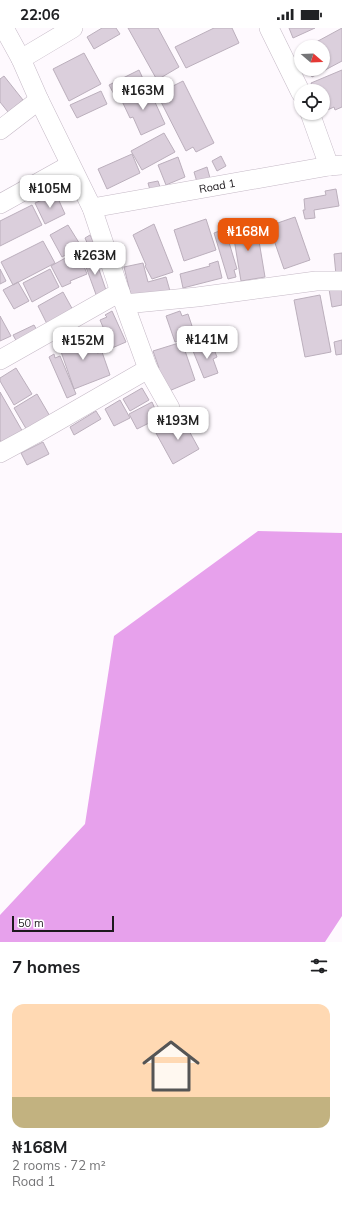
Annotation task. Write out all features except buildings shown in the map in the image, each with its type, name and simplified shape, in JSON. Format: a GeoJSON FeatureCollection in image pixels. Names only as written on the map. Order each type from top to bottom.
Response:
{"type":"FeatureCollection","features":[{"type":"Feature","properties":{"kind":"street"},"geometry":{"type":"LineString","coordinates":[[4,28],[21,59],[39,100],[92,208],[148,368],[170,408]]}},
{"type":"Feature","properties":{"kind":"street"},"geometry":{"type":"LineString","coordinates":[[21,59],[73,28]]}},
{"type":"Feature","properties":{"kind":"street"},"geometry":{"type":"LineString","coordinates":[[268,28],[297,84]]}},
{"type":"Feature","properties":{"kind":"street"},"geometry":{"type":"LineString","coordinates":[[0,130],[39,100]]}},
{"type":"Feature","properties":{"kind":"street"},"geometry":{"type":"LineString","coordinates":[[314,120],[336,165]]}},
{"type":"Feature","properties":{"kind":"street"},"geometry":{"type":"LineString","coordinates":[[0,204],[70,165]]}},
{"type":"Feature","properties":{"kind":"street","name":"Road 1"},"geometry":{"type":"LineString","coordinates":[[92,208],[336,165]]}},
{"type":"Feature","properties":{"kind":"street"},"geometry":{"type":"LineString","coordinates":[[0,360],[123,298],[197,297],[316,281],[342,281]]}},
{"type":"Feature","properties":{"kind":"street"},"geometry":{"type":"LineString","coordinates":[[0,453],[148,368]]}},
{"type":"Feature","properties":{"kind":"shaded area"},"geometry":{"type":"Polygon","coordinates":[[[258,531],[342,533],[342,916],[325,942],[0,942],[0,915],[85,824],[114,636],[258,531]]]}}]}
